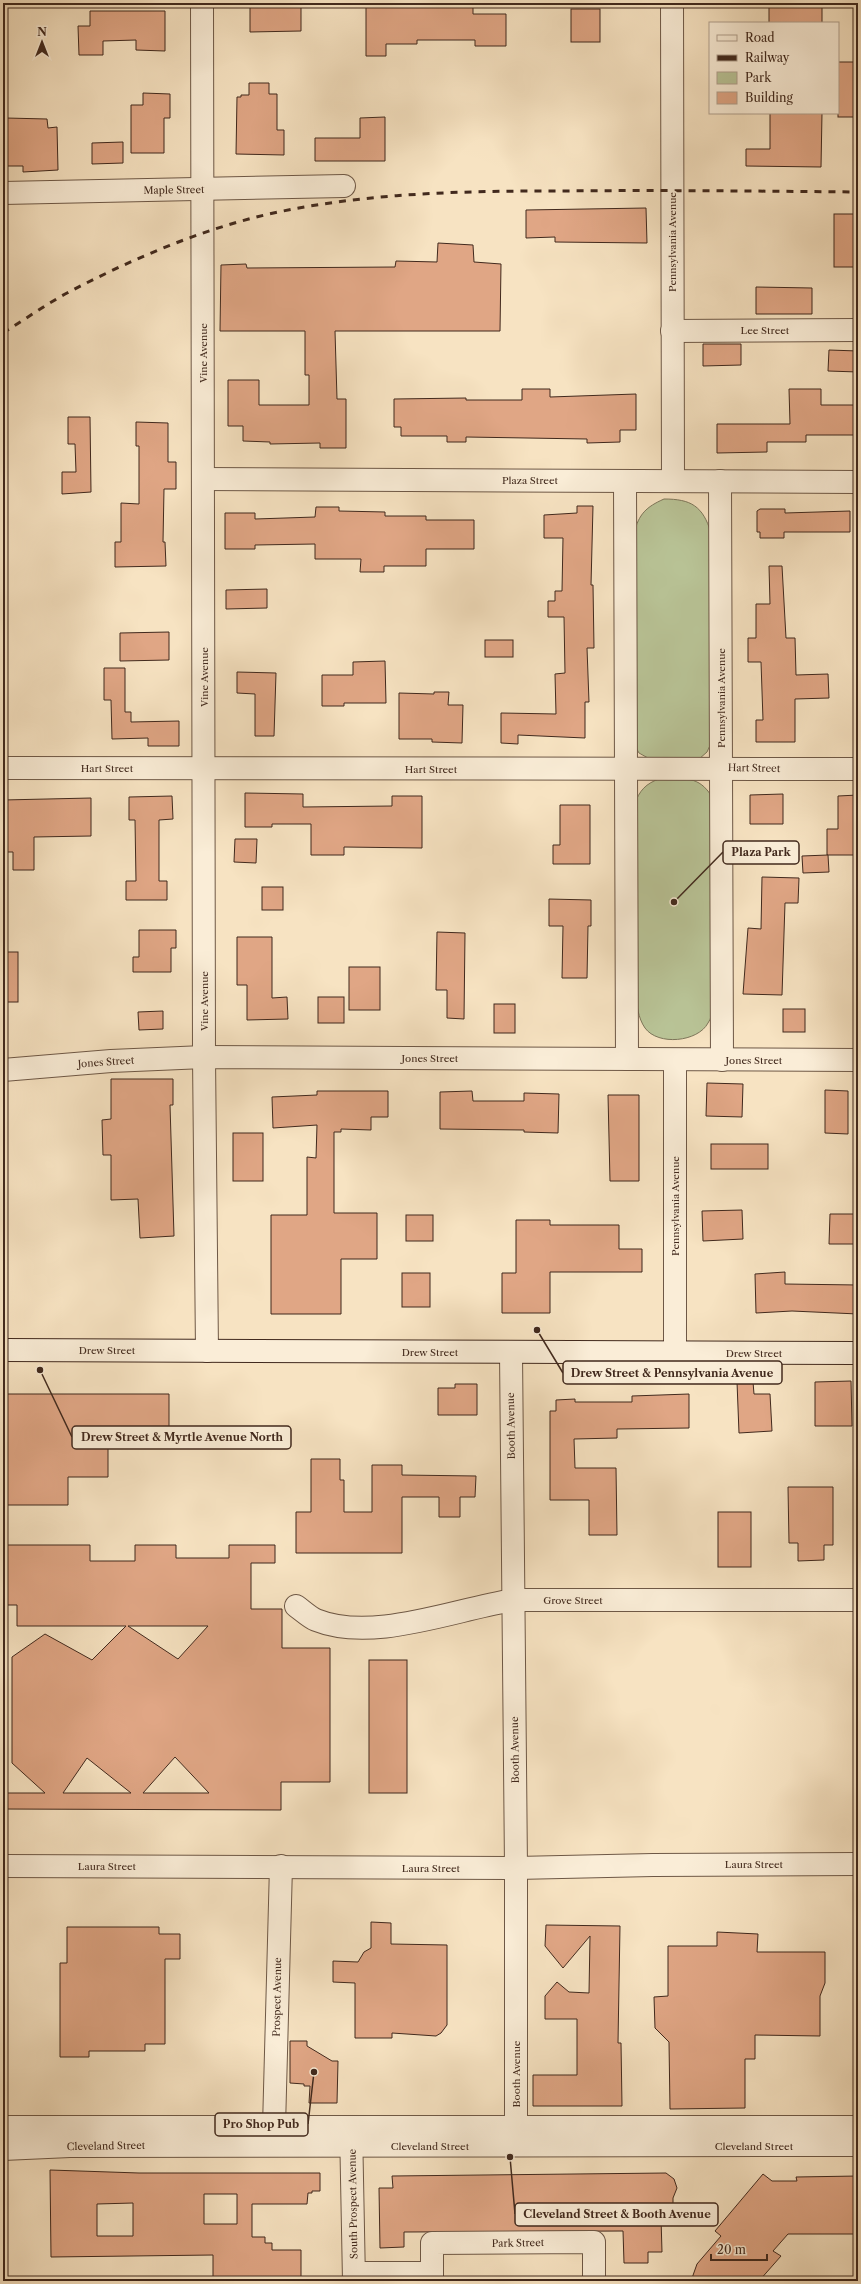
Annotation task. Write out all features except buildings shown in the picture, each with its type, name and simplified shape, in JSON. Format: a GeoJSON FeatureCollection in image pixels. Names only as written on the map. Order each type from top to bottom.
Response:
{"type":"FeatureCollection","features":[{"type":"Feature","properties":{"kind":"street","name":"Vine Avenue"},"geometry":{"type":"LineString","coordinates":[[202,3],[204,1057],[207,1351]]}},
{"type":"Feature","properties":{"kind":"street","name":"Pennsylvania Avenue"},"geometry":{"type":"LineString","coordinates":[[672,3],[673,481]]}},
{"type":"Feature","properties":{"kind":"street","name":"Maple Street"},"geometry":{"type":"LineString","coordinates":[[3,193],[344,186]]}},
{"type":"Feature","properties":{"kind":"street","name":"Lee Street"},"geometry":{"type":"LineString","coordinates":[[672,331],[858,330]]}},
{"type":"Feature","properties":{"kind":"street","name":"Plaza Street"},"geometry":{"type":"LineString","coordinates":[[202,479],[858,482]]}},
{"type":"Feature","properties":{"kind":"street"},"geometry":{"type":"LineString","coordinates":[[625,481],[627,1059]]}},
{"type":"Feature","properties":{"kind":"street","name":"Pennsylvania Avenue"},"geometry":{"type":"LineString","coordinates":[[720,481],[722,1060]]}},
{"type":"Feature","properties":{"kind":"street","name":"Hart Street"},"geometry":{"type":"LineString","coordinates":[[3,768],[858,769]]}},
{"type":"Feature","properties":{"kind":"street","name":"Jones Street"},"geometry":{"type":"LineString","coordinates":[[3,1070],[111,1061],[204,1057],[858,1060]]}},
{"type":"Feature","properties":{"kind":"street","name":"Pennsylvania Avenue"},"geometry":{"type":"LineString","coordinates":[[675,1060],[675,1352]]}},
{"type":"Feature","properties":{"kind":"street","name":"Drew Street"},"geometry":{"type":"LineString","coordinates":[[3,1350],[511,1353],[858,1353]]}},
{"type":"Feature","properties":{"kind":"street","name":"Booth Avenue"},"geometry":{"type":"LineString","coordinates":[[511,1353],[516,1868],[516,2136]]}},
{"type":"Feature","properties":{"kind":"street","name":"Grove Street"},"geometry":{"type":"LineString","coordinates":[[296,1606],[316,1620],[347,1628],[405,1624],[482,1605],[514,1600],[858,1600]]}},
{"type":"Feature","properties":{"kind":"street","name":"Laura Street"},"geometry":{"type":"LineString","coordinates":[[3,1866],[516,1868],[653,1865],[858,1864]]}},
{"type":"Feature","properties":{"kind":"street","name":"Prospect Avenue"},"geometry":{"type":"LineString","coordinates":[[274,2127],[280,1866]]}},
{"type":"Feature","properties":{"kind":"street"},"geometry":{"type":"LineString","coordinates":[[3,2127],[274,2127],[352,2136]]}},
{"type":"Feature","properties":{"kind":"street"},"geometry":{"type":"LineString","coordinates":[[516,2136],[858,2127]]}},
{"type":"Feature","properties":{"kind":"street","name":"Cleveland Street"},"geometry":{"type":"LineString","coordinates":[[3,2149],[352,2136],[516,2136],[858,2145]]}},
{"type":"Feature","properties":{"kind":"street","name":"South Prospect Avenue"},"geometry":{"type":"LineString","coordinates":[[352,2136],[354,2277]]}},
{"type":"Feature","properties":{"kind":"street","name":"Park Street"},"geometry":{"type":"LineString","coordinates":[[354,2277],[432,2277],[432,2244],[594,2242],[594,2281]]}},
{"type":"Feature","properties":{"kind":"green space"},"geometry":{"type":"Polygon","coordinates":[[[664,499],[682,501],[695,506],[704,516],[711,533],[712,741],[707,752],[699,759],[648,758],[639,753],[634,744],[634,533],[638,521],[644,512],[652,505],[664,499]]]}},
{"type":"Feature","properties":{"kind":"green space"},"geometry":{"type":"Polygon","coordinates":[[[661,778],[684,779],[696,782],[702,785],[712,797],[713,1009],[710,1020],[703,1029],[687,1038],[678,1039],[659,1037],[651,1034],[645,1028],[639,1016],[635,993],[634,805],[638,795],[647,785],[661,778]]]}},
{"type":"Feature","properties":{"kind":"railway"},"geometry":{"type":"LineString","coordinates":[[3,333],[67,293],[115,269],[165,247],[217,228],[269,214],[305,207],[376,197],[484,192],[858,192]]}},
{"type":"Feature","properties":{"kind":"place","name":"Plaza Park"},"geometry":{"type":"Point","coordinates":[674,902]}},
{"type":"Feature","properties":{"kind":"place","name":"Drew Street & Pennsylvania Avenue"},"geometry":{"type":"Point","coordinates":[537,1330]}},
{"type":"Feature","properties":{"kind":"place","name":"Drew Street & Myrtle Avenue North"},"geometry":{"type":"Point","coordinates":[40,1370]}},
{"type":"Feature","properties":{"kind":"place","name":"Pro Shop Pub"},"geometry":{"type":"Point","coordinates":[314,2072]}},
{"type":"Feature","properties":{"kind":"place","name":"Cleveland Street & Booth Avenue"},"geometry":{"type":"Point","coordinates":[510,2157]}}]}
